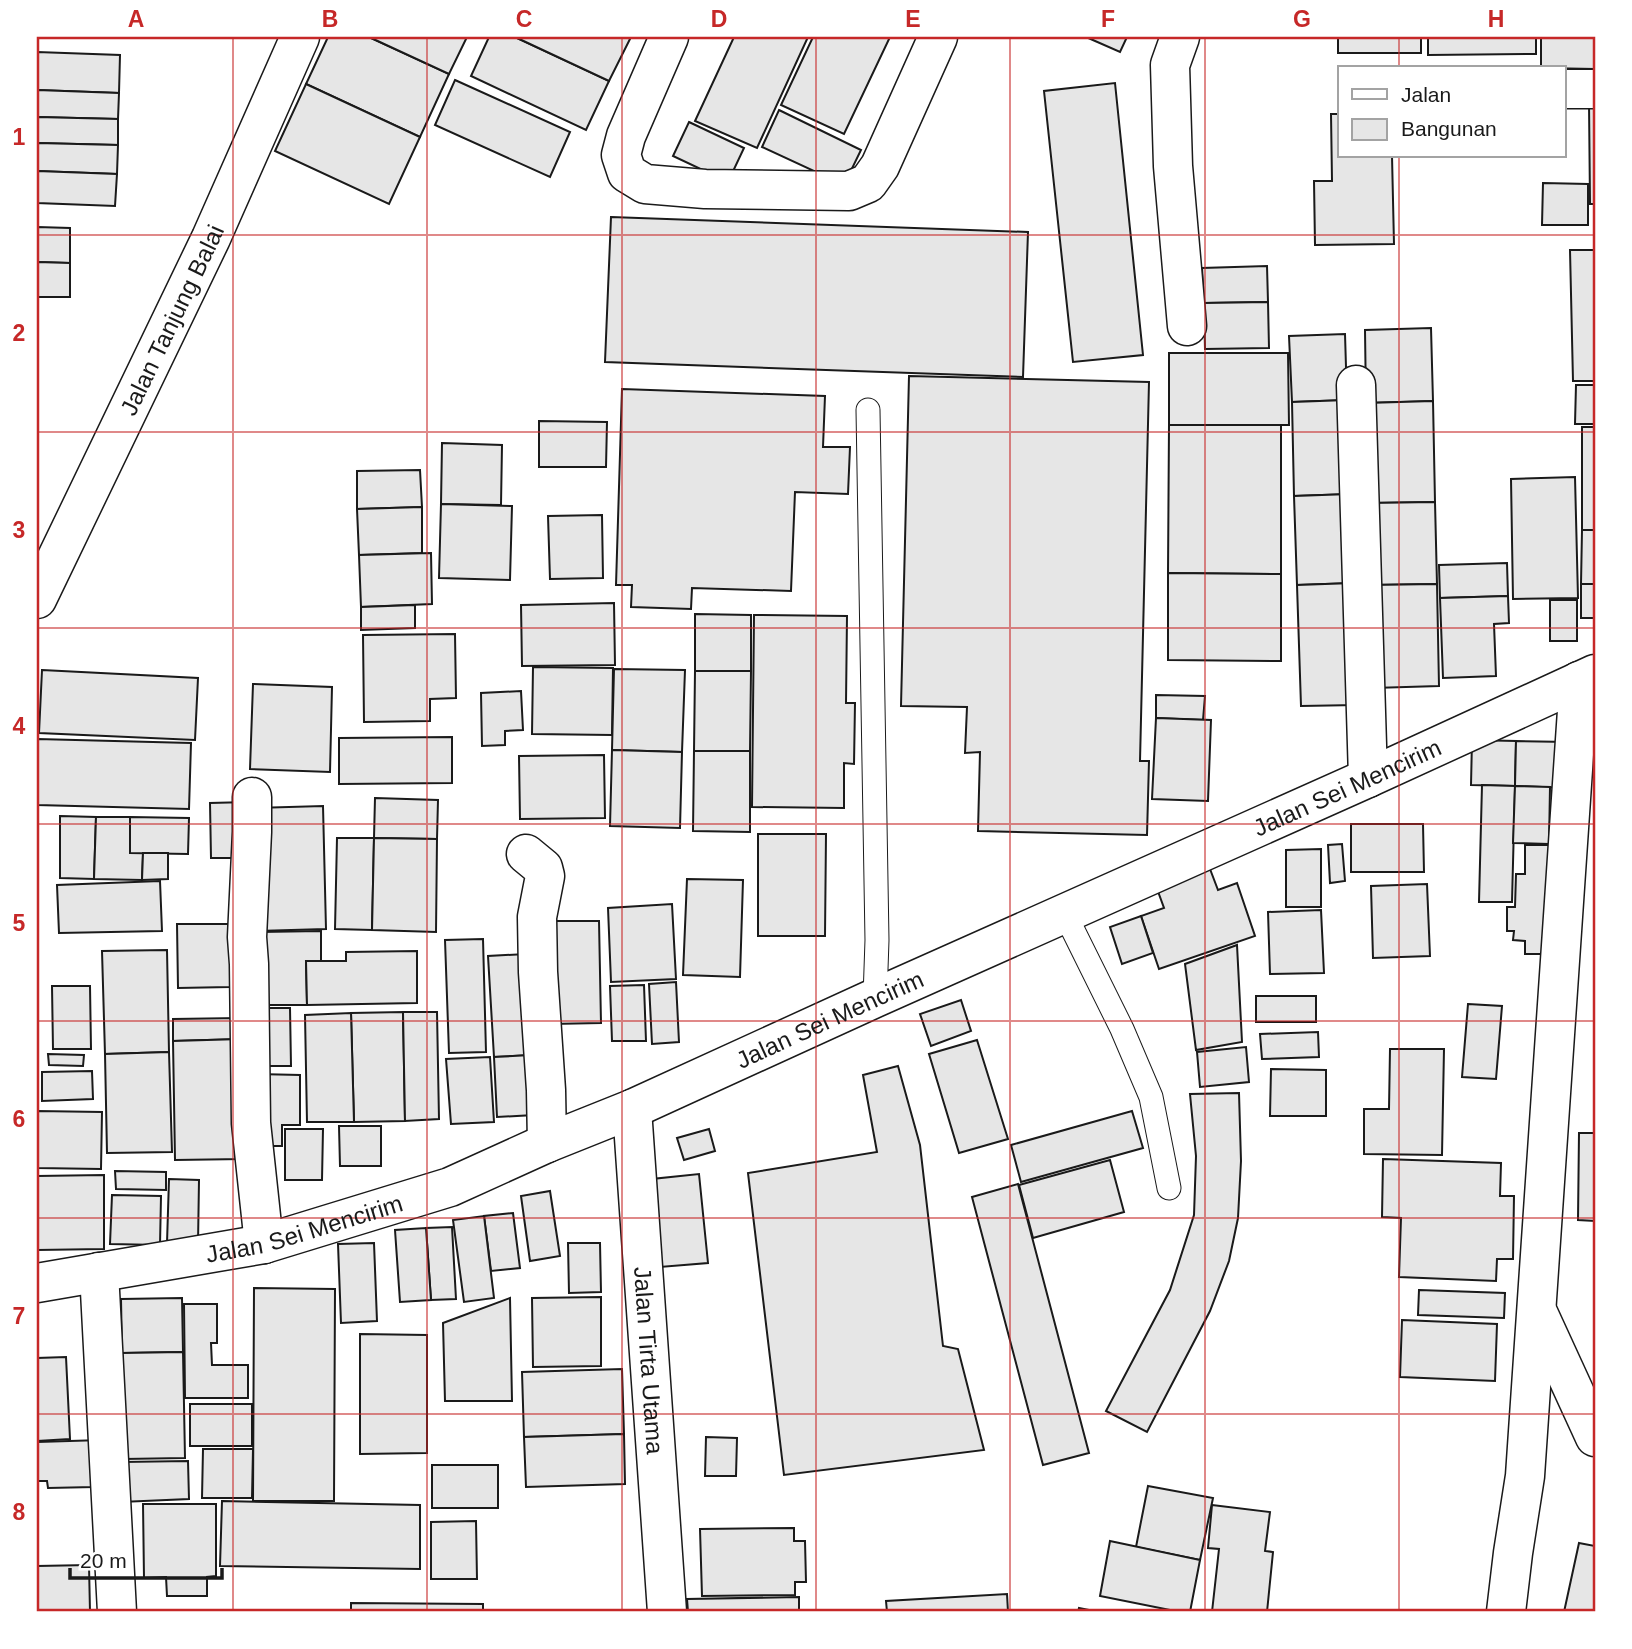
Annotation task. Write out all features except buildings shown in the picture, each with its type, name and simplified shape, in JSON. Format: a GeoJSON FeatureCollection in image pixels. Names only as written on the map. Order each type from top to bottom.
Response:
{"type":"FeatureCollection","features":[{"type":"Feature","properties":{"kind":"street","name":"Jalan Tanjung Balai"},"geometry":{"type":"LineString","coordinates":[[37,599],[211,238],[300,37]]}},
{"type":"Feature","properties":{"kind":"street"},"geometry":{"type":"LineString","coordinates":[[669,37],[626,136],[621,155],[627,173],[645,184],[705,189],[849,191],[868,183],[880,166],[938,37]]}},
{"type":"Feature","properties":{"kind":"street"},"geometry":{"type":"LineString","coordinates":[[1180,37],[1170,65],[1173,166],[1187,326]]}},
{"type":"Feature","properties":{"kind":"street"},"geometry":{"type":"LineString","coordinates":[[1566,89],[1595,89]]}},
{"type":"Feature","properties":{"kind":"street"},"geometry":{"type":"LineString","coordinates":[[1356,385],[1368,778]]}},
{"type":"Feature","properties":{"kind":"street"},"geometry":{"type":"LineString","coordinates":[[1506,1612],[1525,1476],[1587,678]]}},
{"type":"Feature","properties":{"kind":"street","name":"Jalan Sei Mencirim"},"geometry":{"type":"LineString","coordinates":[[37,1283],[264,1244],[450,1187],[547,1143],[632,1109],[1587,678]]}},
{"type":"Feature","properties":{"kind":"street"},"geometry":{"type":"LineString","coordinates":[[252,797],[247,937],[251,1122],[264,1244]]}},
{"type":"Feature","properties":{"kind":"street"},"geometry":{"type":"LineString","coordinates":[[526,854],[543,868],[545,876],[537,916],[547,1143]]}},
{"type":"Feature","properties":{"kind":"street","name":"Jalan Tirta Utama"},"geometry":{"type":"LineString","coordinates":[[632,1109],[667,1612]]}},
{"type":"Feature","properties":{"kind":"street"},"geometry":{"type":"LineString","coordinates":[[99,1272],[117,1612]]}},
{"type":"Feature","properties":{"kind":"street"},"geometry":{"type":"LineString","coordinates":[[1536,1310],[1595,1437]]}},
{"type":"Feature","properties":{"kind":"lane"},"geometry":{"type":"LineString","coordinates":[[868,410],[877,940],[874,998]]}},
{"type":"Feature","properties":{"kind":"lane"},"geometry":{"type":"LineString","coordinates":[[1065,914],[1151,1097],[1169,1188]]}}]}
